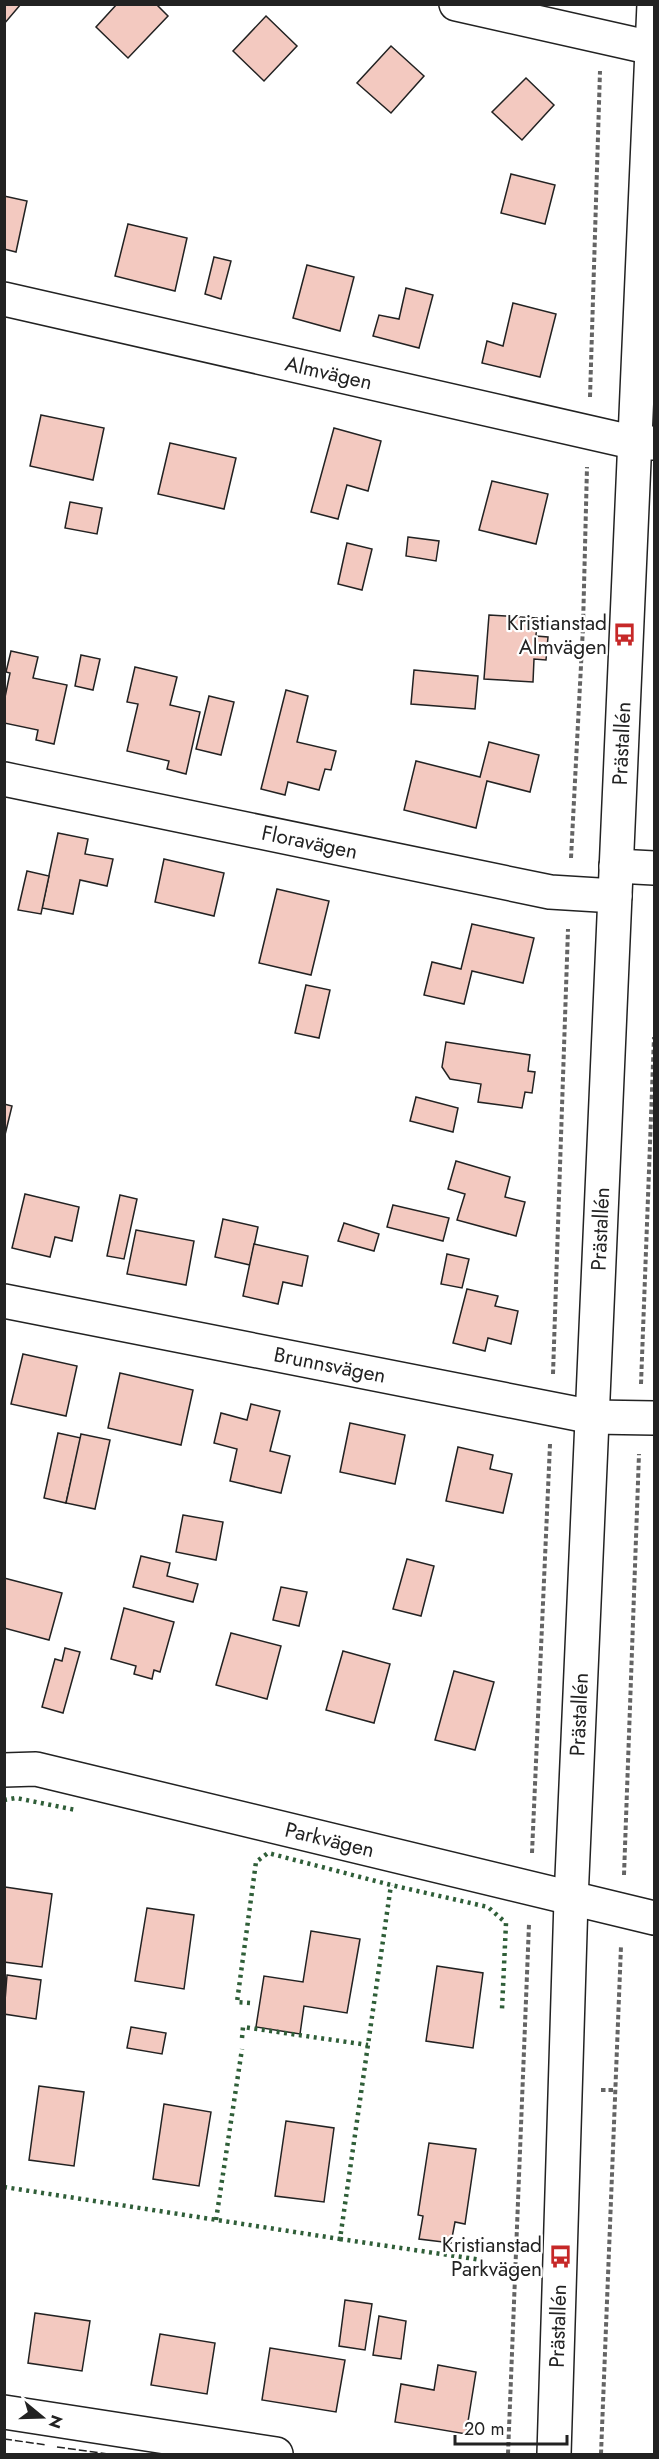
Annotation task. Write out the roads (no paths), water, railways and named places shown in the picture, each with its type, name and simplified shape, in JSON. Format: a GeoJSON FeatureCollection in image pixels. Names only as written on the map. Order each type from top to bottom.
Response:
{"type":"FeatureCollection","features":[{"type":"Feature","properties":{"kind":"street"},"geometry":{"type":"LineString","coordinates":[[456,4],[652,48]]}},
{"type":"Feature","properties":{"kind":"street","name":"Prästallén"},"geometry":{"type":"LineString","coordinates":[[554,2454],[571,1900],[615,881],[645,443],[654,4]]}},
{"type":"Feature","properties":{"kind":"street","name":"Almvägen"},"geometry":{"type":"LineString","coordinates":[[4,299],[645,443]]}},
{"type":"Feature","properties":{"kind":"street","name":"Floravägen"},"geometry":{"type":"LineString","coordinates":[[4,779],[550,892],[569,893],[654,868]]}},
{"type":"Feature","properties":{"kind":"street","name":"Brunnsvägen"},"geometry":{"type":"LineString","coordinates":[[4,1301],[593,1417],[647,1418]]}},
{"type":"Feature","properties":{"kind":"street","name":"Parkvägen"},"geometry":{"type":"LineString","coordinates":[[4,1770],[36,1769],[571,1900],[654,1918]]}},
{"type":"Feature","properties":{"kind":"street"},"geometry":{"type":"LineString","coordinates":[[4,2412],[276,2454]]}},
{"type":"Feature","properties":{"kind":"place","name":"Kristianstad Almvägen"},"geometry":{"type":"Point","coordinates":[625,635]}},
{"type":"Feature","properties":{"kind":"place","name":"Kristianstad Parkvägen"},"geometry":{"type":"Point","coordinates":[560,2257]}}]}
